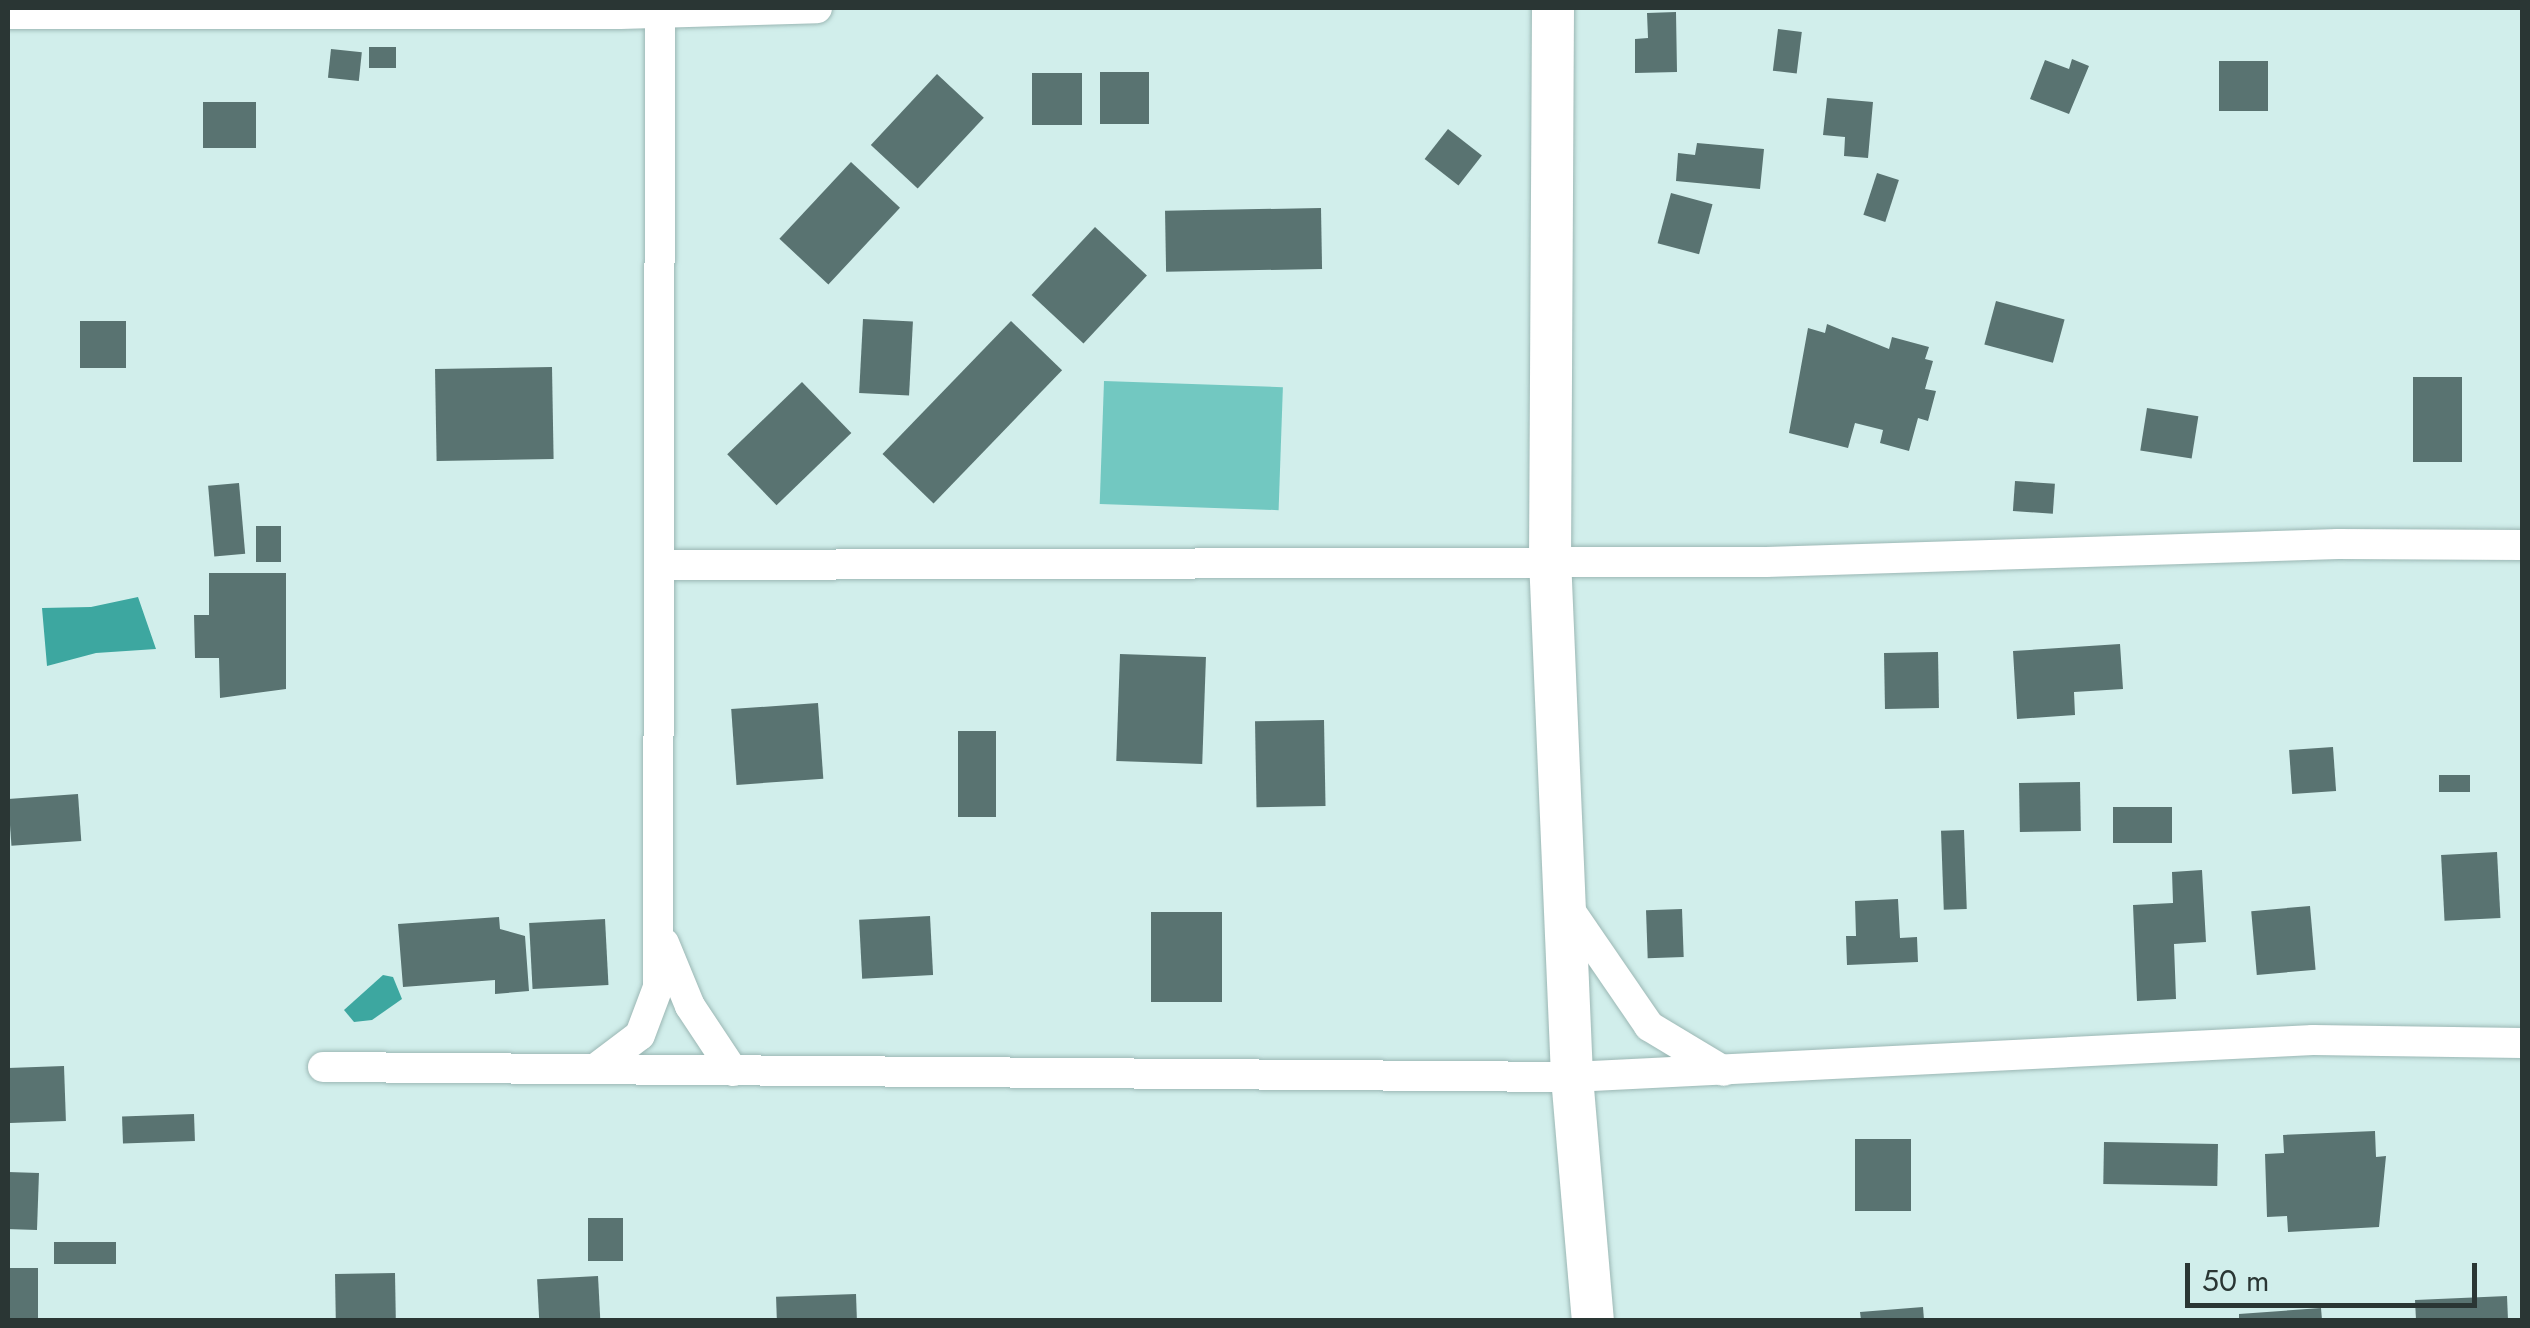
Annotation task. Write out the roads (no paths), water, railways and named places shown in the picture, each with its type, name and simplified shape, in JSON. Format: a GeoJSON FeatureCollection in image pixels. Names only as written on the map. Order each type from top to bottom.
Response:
{"type":"FeatureCollection","features":[{"type":"Feature","properties":{"kind":"street"},"geometry":{"type":"LineString","coordinates":[[8,14],[817,8]]}},
{"type":"Feature","properties":{"kind":"street"},"geometry":{"type":"LineString","coordinates":[[1554,8],[1550,558],[1569,909],[1572,1077],[1593,1320]]}},
{"type":"Feature","properties":{"kind":"street"},"geometry":{"type":"LineString","coordinates":[[595,1069],[640,1035],[658,988],[660,10]]}},
{"type":"Feature","properties":{"kind":"street"},"geometry":{"type":"LineString","coordinates":[[660,565],[1550,558],[1766,562],[2338,544],[2522,545]]}},
{"type":"Feature","properties":{"kind":"street"},"geometry":{"type":"LineString","coordinates":[[1569,909],[1649,1026],[1726,1072]]}},
{"type":"Feature","properties":{"kind":"street"},"geometry":{"type":"LineString","coordinates":[[660,936],[690,1006],[733,1071]]}},
{"type":"Feature","properties":{"kind":"street"},"geometry":{"type":"LineString","coordinates":[[323,1068],[1572,1077],[2312,1040],[2522,1042]]}}]}
